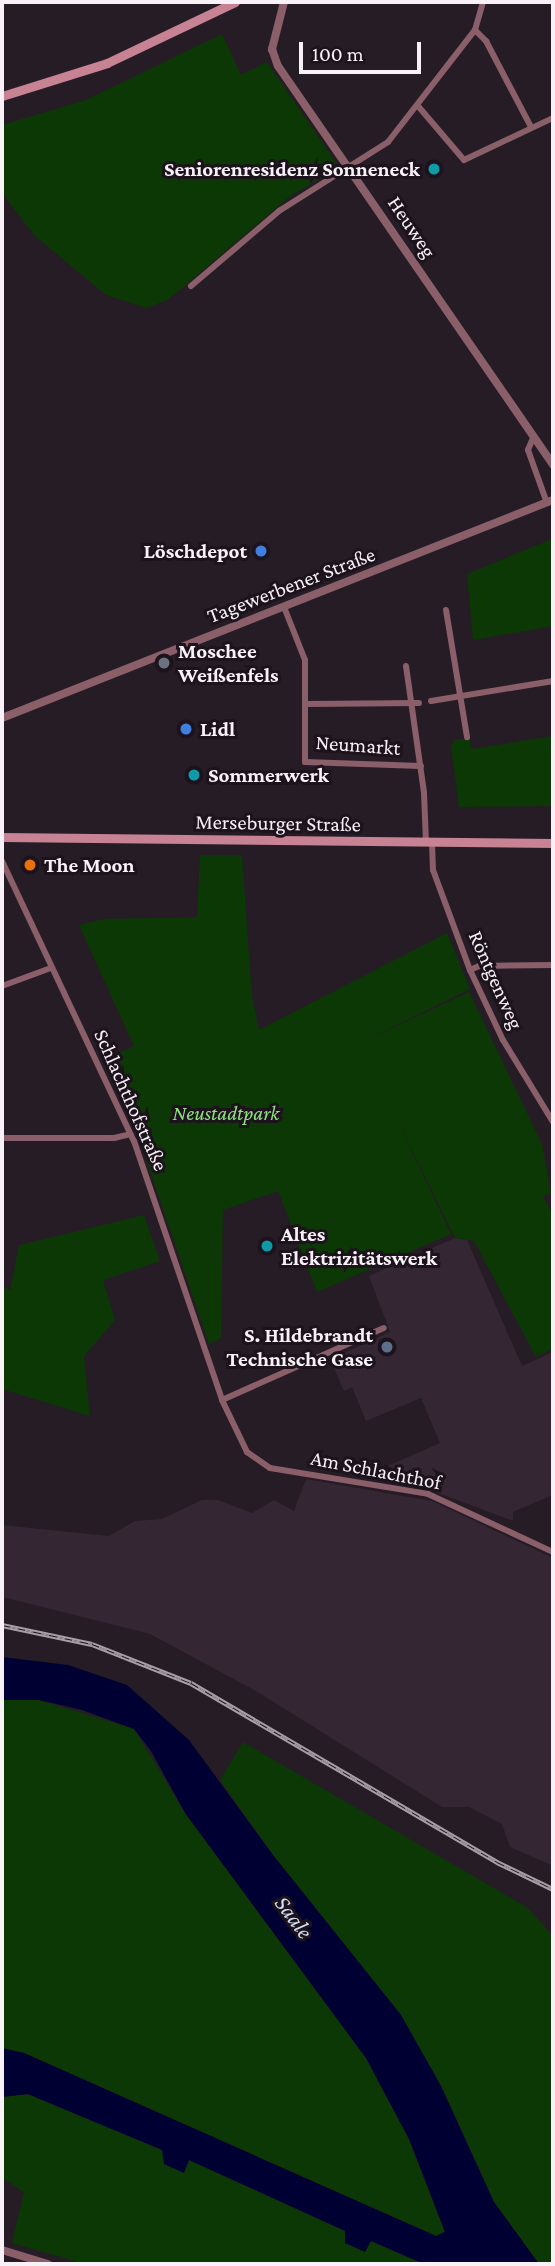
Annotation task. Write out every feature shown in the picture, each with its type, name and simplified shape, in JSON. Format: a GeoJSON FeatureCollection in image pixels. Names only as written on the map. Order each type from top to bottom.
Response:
{"type":"FeatureCollection","features":[{"type":"Feature","properties":{"kind":"main road"},"geometry":{"type":"LineString","coordinates":[[2,96],[107,62],[235,2]]}},
{"type":"Feature","properties":{"kind":"main road","name":"Merseburger Straße"},"geometry":{"type":"LineString","coordinates":[[2,837],[553,843]]}},
{"type":"Feature","properties":{"kind":"street","name":"Heuweg"},"geometry":{"type":"LineString","coordinates":[[284,2],[273,40],[274,59],[553,465]]}},
{"type":"Feature","properties":{"kind":"street"},"geometry":{"type":"LineString","coordinates":[[191,286],[279,211],[388,142],[418,106],[450,56],[475,30],[483,2]]}},
{"type":"Feature","properties":{"kind":"street"},"geometry":{"type":"LineString","coordinates":[[475,30],[486,41],[531,127]]}},
{"type":"Feature","properties":{"kind":"street"},"geometry":{"type":"LineString","coordinates":[[418,106],[464,160],[553,118]]}},
{"type":"Feature","properties":{"kind":"street"},"geometry":{"type":"LineString","coordinates":[[533,438],[528,450],[550,501]]}},
{"type":"Feature","properties":{"kind":"street","name":"Tagewerbener Straße"},"geometry":{"type":"LineString","coordinates":[[2,719],[550,501]]}},
{"type":"Feature","properties":{"kind":"street","name":"Neumarkt"},"geometry":{"type":"LineString","coordinates":[[284,607],[304,660],[305,762],[421,766]]}},
{"type":"Feature","properties":{"kind":"street"},"geometry":{"type":"LineString","coordinates":[[446,610],[467,737]]}},
{"type":"Feature","properties":{"kind":"street","name":"Röntgenweg"},"geometry":{"type":"LineString","coordinates":[[406,666],[433,870],[470,970],[509,1051],[553,1122]]}},
{"type":"Feature","properties":{"kind":"street"},"geometry":{"type":"LineString","coordinates":[[431,701],[553,681]]}},
{"type":"Feature","properties":{"kind":"street","name":"Neumarkt"},"geometry":{"type":"LineString","coordinates":[[306,704],[410,706],[419,703]]}},
{"type":"Feature","properties":{"kind":"street","name":"Schlachthofstraße"},"geometry":{"type":"LineString","coordinates":[[2,861],[131,1134],[222,1400],[237,1436]]}},
{"type":"Feature","properties":{"kind":"street"},"geometry":{"type":"LineString","coordinates":[[470,970],[553,965]]}},
{"type":"Feature","properties":{"kind":"street"},"geometry":{"type":"LineString","coordinates":[[2,986],[51,968]]}},
{"type":"Feature","properties":{"kind":"street"},"geometry":{"type":"LineString","coordinates":[[2,1138],[114,1138],[131,1134]]}},
{"type":"Feature","properties":{"kind":"street"},"geometry":{"type":"LineString","coordinates":[[222,1400],[384,1328]]}},
{"type":"Feature","properties":{"kind":"street","name":"Am Schlachthof"},"geometry":{"type":"LineString","coordinates":[[237,1436],[263,1466],[428,1494],[553,1552]]}},
{"type":"Feature","properties":{"kind":"street"},"geometry":{"type":"LineString","coordinates":[[2,2250],[48,2264]]}},
{"type":"Feature","properties":{"kind":"shaded area"},"geometry":{"type":"Polygon","coordinates":[[[455,1238],[467,1240],[522,1366],[553,1352],[553,1495],[513,1512],[513,1521],[420,1486],[367,1475],[440,1443],[421,1398],[366,1421],[352,1387],[344,1391],[330,1359],[390,1332],[369,1276],[455,1238]]]}},
{"type":"Feature","properties":{"kind":"shaded area"},"geometry":{"type":"Polygon","coordinates":[[[306,1479],[432,1501],[553,1558],[553,1866],[510,1847],[502,1824],[469,1807],[442,1807],[256,1691],[150,1634],[2,1597],[2,1525],[109,1536],[135,1521],[162,1519],[202,1500],[218,1500],[252,1513],[274,1500],[294,1511],[306,1479]]]}},
{"type":"Feature","properties":{"kind":"green space"},"geometry":{"type":"Polygon","coordinates":[[[222,34],[241,75],[267,62],[339,167],[289,197],[169,299],[147,308],[106,295],[35,236],[8,201],[2,189],[2,125],[86,100],[222,34]]]}},
{"type":"Feature","properties":{"kind":"green space"},"geometry":{"type":"Polygon","coordinates":[[[552,539],[553,626],[473,640],[467,574],[552,539]]]}},
{"type":"Feature","properties":{"kind":"green space"},"geometry":{"type":"Polygon","coordinates":[[[553,736],[553,806],[459,807],[451,746],[455,740],[469,738],[472,749],[553,736]]]}},
{"type":"Feature","properties":{"kind":"green space","name":"Neustadtpark"},"geometry":{"type":"Polygon","coordinates":[[[200,855],[242,855],[252,996],[259,1030],[447,933],[470,989],[360,1043],[469,992],[542,1144],[551,1192],[543,1197],[553,1215],[553,1348],[536,1357],[474,1241],[455,1238],[391,1107],[451,1234],[317,1292],[278,1191],[223,1210],[221,1338],[209,1344],[138,1135],[106,1059],[134,1046],[79,925],[104,919],[197,917],[200,855]]]}},
{"type":"Feature","properties":{"kind":"green space"},"geometry":{"type":"Polygon","coordinates":[[[144,1215],[160,1261],[103,1280],[115,1320],[84,1356],[90,1416],[2,1389],[2,1284],[10,1291],[19,1245],[144,1215]]]}},
{"type":"Feature","properties":{"kind":"green space"},"geometry":{"type":"Polygon","coordinates":[[[2,1700],[39,1700],[134,1729],[185,1813],[366,2058],[409,2139],[445,2232],[436,2236],[24,2053],[2,2048],[2,1700]]]}},
{"type":"Feature","properties":{"kind":"green space"},"geometry":{"type":"Polygon","coordinates":[[[243,1742],[528,1908],[553,1936],[553,2264],[539,2264],[494,2202],[441,2086],[401,2015],[273,1855],[220,1780],[243,1742]]]}},
{"type":"Feature","properties":{"kind":"green space"},"geometry":{"type":"Polygon","coordinates":[[[28,2094],[189,2160],[345,2231],[345,2243],[370,2241],[424,2264],[85,2264],[12,2243],[24,2192],[2,2178],[2,2097],[28,2094]]]}},
{"type":"Feature","properties":{"kind":"water","name":"Saale"},"geometry":{"type":"Polygon","coordinates":[[[2,1657],[68,1665],[127,1685],[189,1740],[273,1855],[401,2015],[441,2086],[494,2202],[539,2264],[424,2264],[371,2241],[365,2252],[345,2243],[345,2231],[189,2160],[184,2173],[164,2164],[162,2150],[28,2094],[2,2097],[2,2048],[24,2053],[436,2236],[445,2232],[409,2139],[366,2058],[185,1813],[151,1751],[134,1729],[82,1710],[39,1700],[2,1700],[2,1657]]]}},
{"type":"Feature","properties":{"kind":"railway"},"geometry":{"type":"LineString","coordinates":[[2,1625],[92,1644],[191,1683],[497,1862],[553,1889]]}},
{"type":"Feature","properties":{"kind":"place","name":"Seniorenresidenz Sonneneck"},"geometry":{"type":"Point","coordinates":[434,169]}},
{"type":"Feature","properties":{"kind":"place","name":"Löschdepot"},"geometry":{"type":"Point","coordinates":[261,551]}},
{"type":"Feature","properties":{"kind":"place","name":"Moschee Weißenfels"},"geometry":{"type":"Point","coordinates":[164,663]}},
{"type":"Feature","properties":{"kind":"place","name":"Lidl"},"geometry":{"type":"Point","coordinates":[186,729]}},
{"type":"Feature","properties":{"kind":"place","name":"Sommerwerk"},"geometry":{"type":"Point","coordinates":[194,775]}},
{"type":"Feature","properties":{"kind":"place","name":"The Moon"},"geometry":{"type":"Point","coordinates":[30,865]}},
{"type":"Feature","properties":{"kind":"place","name":"Altes Elektrizitätswerk"},"geometry":{"type":"Point","coordinates":[267,1246]}},
{"type":"Feature","properties":{"kind":"place","name":"S. Hildebrandt Technische Gase"},"geometry":{"type":"Point","coordinates":[387,1347]}}]}
